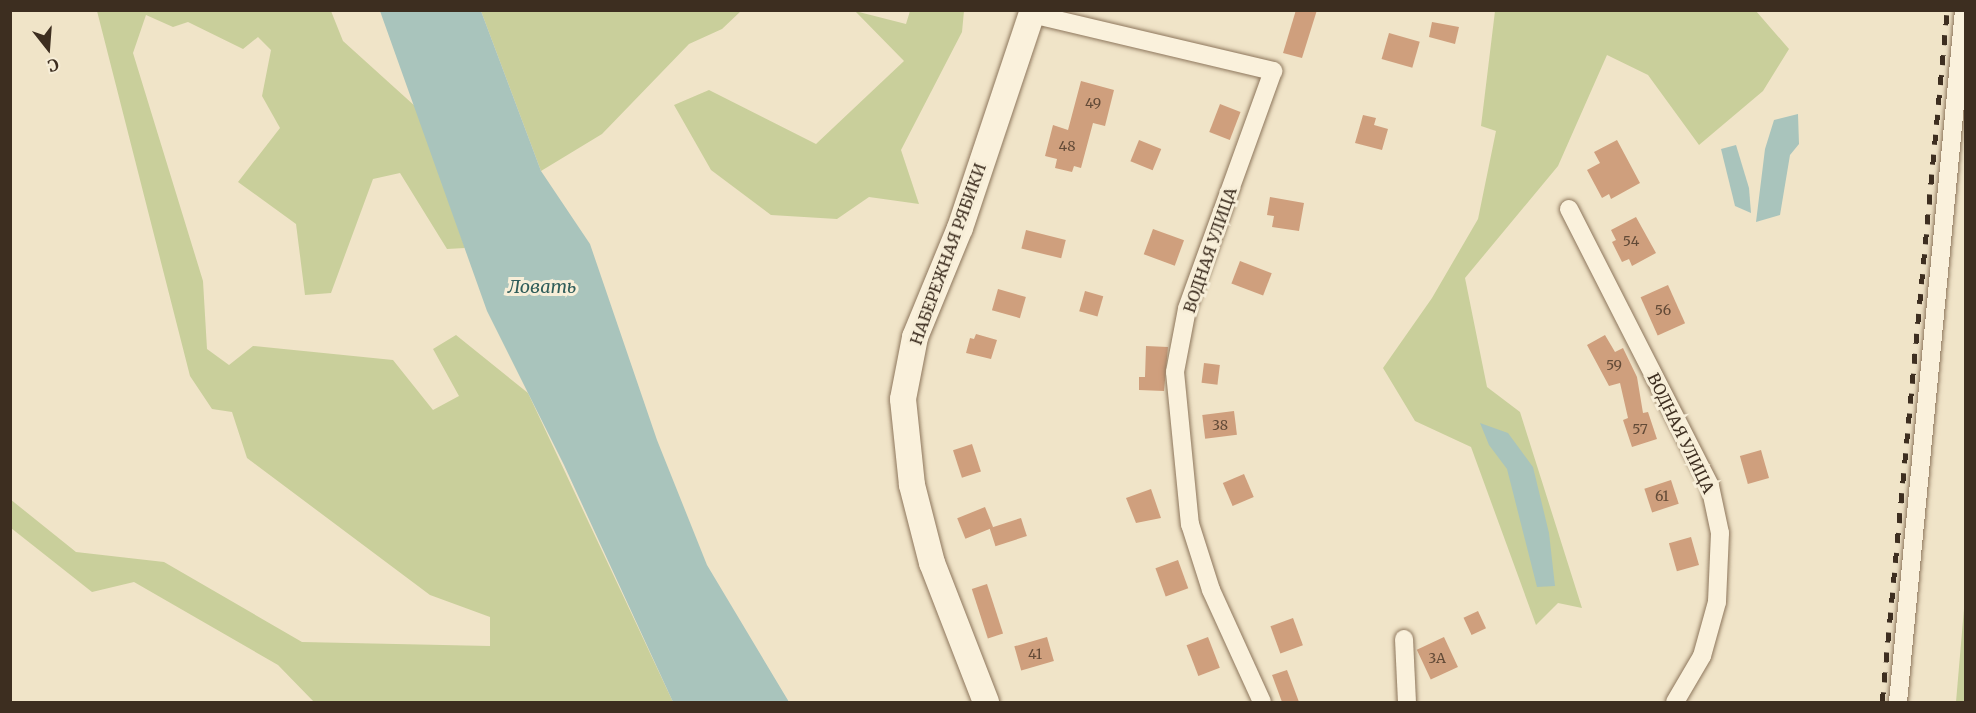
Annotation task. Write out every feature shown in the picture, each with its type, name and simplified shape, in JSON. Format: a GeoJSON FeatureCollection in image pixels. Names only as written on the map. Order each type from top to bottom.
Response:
{"type":"FeatureCollection","features":[{"type":"Feature","properties":{"kind":"street"},"geometry":{"type":"LineString","coordinates":[[1898,702],[1964,10]]}},
{"type":"Feature","properties":{"kind":"street","name":"НАБЕРЕЖНАЯ РЯБИКИ"},"geometry":{"type":"LineString","coordinates":[[986,702],[932,563],[912,485],[903,399],[915,337],[960,228],[1032,12]]}},
{"type":"Feature","properties":{"kind":"street","name":"ВОДНАЯ УЛИЦА"},"geometry":{"type":"LineString","coordinates":[[1032,12],[1273,71],[1187,309],[1175,372],[1190,524],[1211,590],[1262,702]]}},
{"type":"Feature","properties":{"kind":"street","name":"ВОДНАЯ УЛИЦА"},"geometry":{"type":"LineString","coordinates":[[1569,209],[1710,486],[1720,533],[1717,602],[1702,656],[1675,702]]}},
{"type":"Feature","properties":{"kind":"street"},"geometry":{"type":"LineString","coordinates":[[1404,639],[1407,702]]}},
{"type":"Feature","properties":{"kind":"green space"},"geometry":{"type":"Polygon","coordinates":[[[97,11],[331,11],[343,41],[416,107],[465,248],[447,249],[400,173],[373,179],[331,293],[305,295],[296,224],[238,182],[280,128],[262,96],[271,50],[258,37],[243,49],[188,22],[173,27],[146,15],[133,53],[203,281],[207,349],[229,365],[253,346],[393,360],[433,410],[459,396],[433,349],[456,335],[528,393],[673,702],[314,702],[278,665],[134,582],[92,592],[11,528],[10,499],[76,552],[164,562],[302,642],[490,646],[490,617],[430,595],[247,458],[232,412],[212,409],[190,376],[97,11]]]}},
{"type":"Feature","properties":{"kind":"green space"},"geometry":{"type":"Polygon","coordinates":[[[481,11],[741,11],[722,29],[689,44],[602,134],[541,171],[481,11]]]}},
{"type":"Feature","properties":{"kind":"green space"},"geometry":{"type":"Polygon","coordinates":[[[855,11],[906,24],[910,11],[964,11],[962,32],[901,150],[919,204],[869,197],[837,219],[771,215],[711,170],[674,105],[709,90],[816,144],[904,61],[855,11]]]}},
{"type":"Feature","properties":{"kind":"green space"},"geometry":{"type":"Polygon","coordinates":[[[1495,11],[1756,11],[1789,49],[1763,91],[1699,145],[1648,75],[1607,55],[1558,166],[1465,278],[1487,387],[1520,412],[1582,608],[1558,603],[1536,625],[1471,447],[1415,421],[1383,368],[1432,298],[1478,219],[1496,131],[1481,126],[1495,11]]]}},
{"type":"Feature","properties":{"kind":"green space"},"geometry":{"type":"Polygon","coordinates":[[[1965,597],[1965,702],[1956,702],[1965,597]]]}},
{"type":"Feature","properties":{"kind":"water","name":"Ловать"},"geometry":{"type":"Polygon","coordinates":[[[380,11],[481,11],[541,171],[590,244],[657,440],[707,565],[789,702],[673,702],[564,465],[487,311],[380,11]]]}},
{"type":"Feature","properties":{"kind":"water"},"geometry":{"type":"Polygon","coordinates":[[[1798,114],[1799,144],[1790,155],[1780,215],[1756,222],[1765,149],[1774,120],[1798,114]]]}},
{"type":"Feature","properties":{"kind":"water"},"geometry":{"type":"Polygon","coordinates":[[[1736,145],[1749,188],[1751,213],[1735,206],[1721,149],[1736,145]]]}},
{"type":"Feature","properties":{"kind":"water"},"geometry":{"type":"Polygon","coordinates":[[[1480,423],[1508,433],[1533,467],[1549,533],[1555,586],[1537,587],[1507,469],[1489,445],[1480,423]]]}},
{"type":"Feature","properties":{"kind":"building"},"geometry":{"type":"Polygon","coordinates":[[[1296,10],[1317,10],[1302,58],[1283,53],[1296,10]]]}},
{"type":"Feature","properties":{"kind":"building"},"geometry":{"type":"Polygon","coordinates":[[[1432,22],[1459,27],[1455,44],[1429,37],[1432,22]]]}},
{"type":"Feature","properties":{"kind":"building"},"geometry":{"type":"Polygon","coordinates":[[[1389,33],[1420,42],[1412,68],[1382,59],[1389,33]]]}},
{"type":"Feature","properties":{"kind":"building"},"geometry":{"type":"Polygon","coordinates":[[[1081,81],[1114,90],[1105,126],[1093,123],[1081,168],[1074,166],[1072,172],[1055,168],[1057,159],[1045,156],[1053,125],[1068,130],[1081,81]]]}},
{"type":"Feature","properties":{"kind":"building"},"geometry":{"type":"Polygon","coordinates":[[[1220,104],[1241,112],[1230,140],[1209,132],[1220,104]]]}},
{"type":"Feature","properties":{"kind":"building"},"geometry":{"type":"Polygon","coordinates":[[[1363,115],[1376,118],[1374,125],[1388,129],[1382,150],[1355,143],[1363,115]]]}},
{"type":"Feature","properties":{"kind":"building"},"geometry":{"type":"Polygon","coordinates":[[[1139,140],[1161,149],[1153,170],[1130,161],[1139,140]]]}},
{"type":"Feature","properties":{"kind":"building"},"geometry":{"type":"Polygon","coordinates":[[[1617,140],[1640,183],[1611,199],[1609,194],[1602,198],[1587,170],[1600,163],[1594,152],[1617,140]]]}},
{"type":"Feature","properties":{"kind":"building"},"geometry":{"type":"Polygon","coordinates":[[[1270,197],[1304,203],[1299,231],[1272,227],[1274,216],[1267,215],[1270,197]]]}},
{"type":"Feature","properties":{"kind":"building"},"geometry":{"type":"Polygon","coordinates":[[[1636,217],[1656,253],[1632,266],[1629,259],[1622,262],[1612,242],[1616,240],[1611,230],[1636,217]]]}},
{"type":"Feature","properties":{"kind":"building"},"geometry":{"type":"Polygon","coordinates":[[[1153,229],[1184,240],[1175,266],[1144,254],[1153,229]]]}},
{"type":"Feature","properties":{"kind":"building"},"geometry":{"type":"Polygon","coordinates":[[[1026,230],[1066,240],[1061,258],[1021,248],[1026,230]]]}},
{"type":"Feature","properties":{"kind":"building"},"geometry":{"type":"Polygon","coordinates":[[[1240,261],[1272,273],[1263,296],[1231,283],[1240,261]]]}},
{"type":"Feature","properties":{"kind":"building"},"geometry":{"type":"Polygon","coordinates":[[[1668,285],[1685,323],[1658,336],[1641,297],[1668,285]]]}},
{"type":"Feature","properties":{"kind":"building"},"geometry":{"type":"Polygon","coordinates":[[[998,289],[1026,297],[1020,318],[992,310],[998,289]]]}},
{"type":"Feature","properties":{"kind":"building"},"geometry":{"type":"Polygon","coordinates":[[[1085,291],[1103,296],[1097,316],[1079,311],[1085,291]]]}},
{"type":"Feature","properties":{"kind":"building"},"geometry":{"type":"Polygon","coordinates":[[[976,334],[997,340],[991,359],[966,353],[970,338],[974,339],[976,334]]]}},
{"type":"Feature","properties":{"kind":"building"},"geometry":{"type":"Polygon","coordinates":[[[1605,335],[1615,352],[1623,348],[1637,377],[1643,413],[1648,412],[1657,439],[1632,447],[1623,420],[1628,418],[1620,383],[1609,386],[1587,345],[1605,335]]]}},
{"type":"Feature","properties":{"kind":"building"},"geometry":{"type":"Polygon","coordinates":[[[1146,346],[1168,347],[1164,391],[1139,390],[1139,377],[1145,377],[1146,346]]]}},
{"type":"Feature","properties":{"kind":"building"},"geometry":{"type":"Polygon","coordinates":[[[1204,363],[1220,365],[1217,385],[1202,383],[1204,363]]]}},
{"type":"Feature","properties":{"kind":"building"},"geometry":{"type":"Polygon","coordinates":[[[1234,411],[1237,435],[1205,439],[1202,415],[1234,411]]]}},
{"type":"Feature","properties":{"kind":"building"},"geometry":{"type":"Polygon","coordinates":[[[972,444],[981,472],[962,478],[953,450],[972,444]]]}},
{"type":"Feature","properties":{"kind":"building"},"geometry":{"type":"Polygon","coordinates":[[[1761,450],[1769,478],[1748,484],[1740,456],[1761,450]]]}},
{"type":"Feature","properties":{"kind":"building"},"geometry":{"type":"Polygon","coordinates":[[[1244,474],[1254,497],[1233,506],[1223,483],[1244,474]]]}},
{"type":"Feature","properties":{"kind":"building"},"geometry":{"type":"Polygon","coordinates":[[[1671,480],[1679,504],[1652,512],[1644,489],[1671,480]]]}},
{"type":"Feature","properties":{"kind":"building"},"geometry":{"type":"Polygon","coordinates":[[[1151,489],[1161,518],[1136,523],[1126,498],[1151,489]]]}},
{"type":"Feature","properties":{"kind":"building"},"geometry":{"type":"Polygon","coordinates":[[[985,507],[993,527],[965,539],[957,518],[985,507]]]}},
{"type":"Feature","properties":{"kind":"building"},"geometry":{"type":"Polygon","coordinates":[[[1021,518],[1027,536],[995,546],[990,528],[1021,518]]]}},
{"type":"Feature","properties":{"kind":"building"},"geometry":{"type":"Polygon","coordinates":[[[1691,537],[1699,565],[1677,571],[1669,543],[1691,537]]]}},
{"type":"Feature","properties":{"kind":"building"},"geometry":{"type":"Polygon","coordinates":[[[1178,560],[1188,588],[1166,596],[1155,568],[1178,560]]]}},
{"type":"Feature","properties":{"kind":"building"},"geometry":{"type":"Polygon","coordinates":[[[987,584],[1003,633],[988,638],[972,589],[987,584]]]}},
{"type":"Feature","properties":{"kind":"building"},"geometry":{"type":"Polygon","coordinates":[[[1478,611],[1486,628],[1472,635],[1463,618],[1478,611]]]}},
{"type":"Feature","properties":{"kind":"building"},"geometry":{"type":"Polygon","coordinates":[[[1293,618],[1303,645],[1280,653],[1270,626],[1293,618]]]}},
{"type":"Feature","properties":{"kind":"building"},"geometry":{"type":"Polygon","coordinates":[[[1047,637],[1054,661],[1021,670],[1014,646],[1047,637]]]}},
{"type":"Feature","properties":{"kind":"building"},"geometry":{"type":"Polygon","coordinates":[[[1208,637],[1220,668],[1198,676],[1187,645],[1208,637]]]}},
{"type":"Feature","properties":{"kind":"building"},"geometry":{"type":"Polygon","coordinates":[[[1444,637],[1458,667],[1431,680],[1417,650],[1444,637]]]}},
{"type":"Feature","properties":{"kind":"building"},"geometry":{"type":"Polygon","coordinates":[[[1287,670],[1299,702],[1282,702],[1272,675],[1287,670]]]}},
{"type":"Feature","properties":{"kind":"railway"},"geometry":{"type":"LineString","coordinates":[[1882,702],[1947,10]]}}]}
